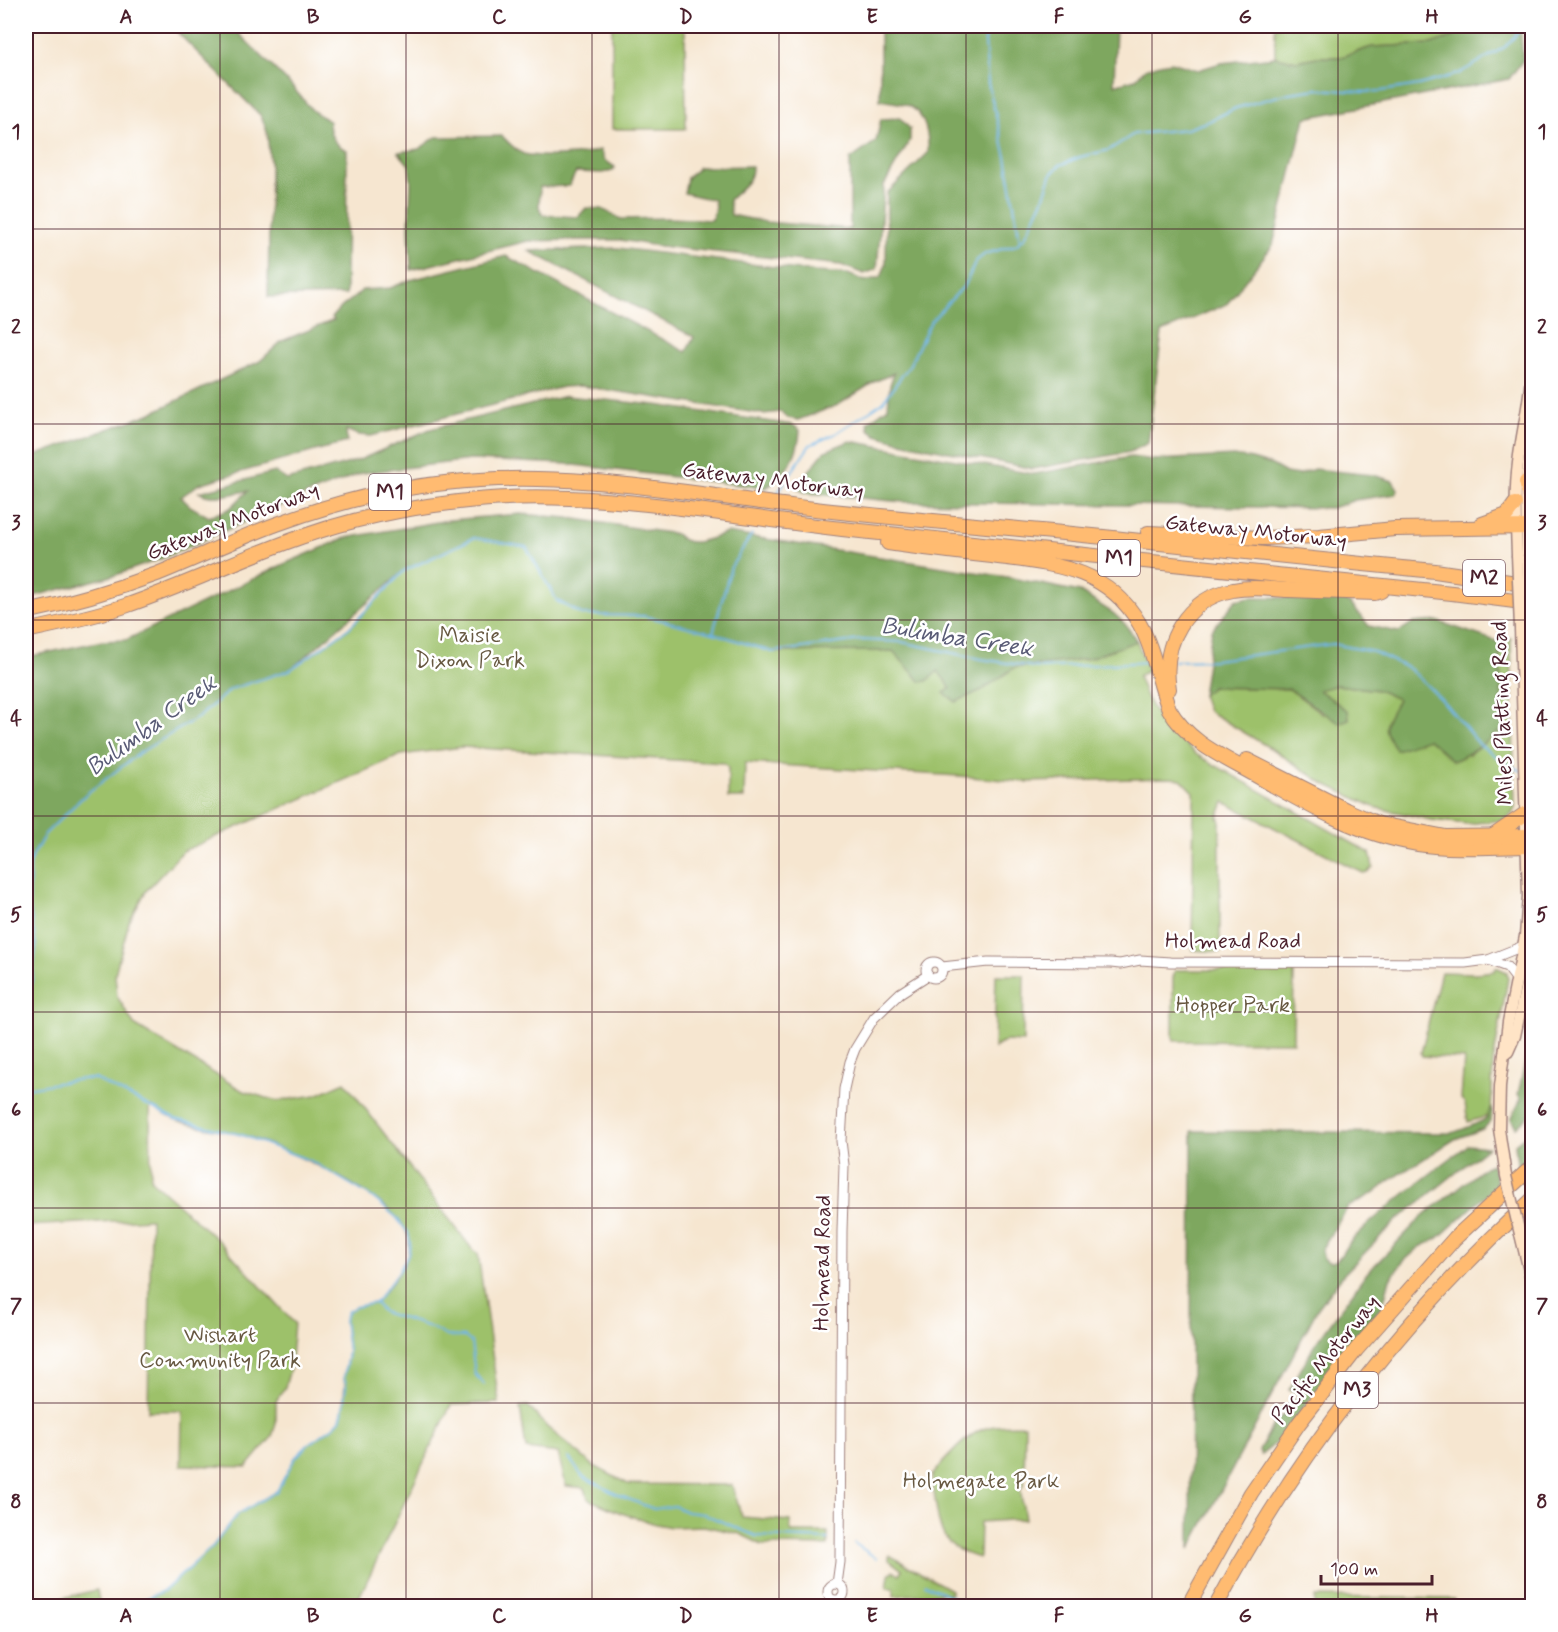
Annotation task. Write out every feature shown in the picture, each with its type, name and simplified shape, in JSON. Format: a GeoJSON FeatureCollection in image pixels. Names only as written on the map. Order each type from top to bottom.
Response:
{"type":"FeatureCollection","features":[{"type":"Feature","properties":{"kind":"highway","name":"Gateway Motorway"},"geometry":{"type":"LineString","coordinates":[[26,612],[117,588],[274,525],[324,508],[410,488],[489,479],[541,478],[609,482],[835,511],[1435,571],[1533,585]]}},
{"type":"Feature","properties":{"kind":"highway"},"geometry":{"type":"LineString","coordinates":[[1526,482],[1533,506]]}},
{"type":"Feature","properties":{"kind":"highway","name":"Gateway Motorway"},"geometry":{"type":"LineString","coordinates":[[26,631],[123,607],[273,547],[328,528],[398,511],[452,502],[528,497],[602,500],[843,529],[1394,586],[1533,603]]}},
{"type":"Feature","properties":{"kind":"highway"},"geometry":{"type":"LineString","coordinates":[[1472,528],[1507,515],[1515,504]]}},
{"type":"Feature","properties":{"kind":"highway"},"geometry":{"type":"LineString","coordinates":[[1136,540],[1148,533],[1262,537],[1319,536],[1395,529],[1525,527]]}},
{"type":"Feature","properties":{"kind":"highway"},"geometry":{"type":"LineString","coordinates":[[843,529],[866,540],[1073,569],[1103,583],[1121,599],[1139,623],[1176,708],[1194,731],[1346,810],[1379,824],[1446,837],[1491,837],[1529,841]]}},
{"type":"Feature","properties":{"kind":"highway","name":"M1"},"geometry":{"type":"LineString","coordinates":[[1435,571],[1489,571],[1533,575]]}},
{"type":"Feature","properties":{"kind":"highway"},"geometry":{"type":"LineString","coordinates":[[1394,586],[1375,593],[1245,588],[1206,600],[1190,612],[1179,627],[1171,644],[1162,673],[1169,709],[1190,736],[1268,782],[1347,824],[1385,837],[1424,845],[1462,847],[1529,841]]}},
{"type":"Feature","properties":{"kind":"highway"},"geometry":{"type":"LineString","coordinates":[[1491,837],[1525,814]]}},
{"type":"Feature","properties":{"kind":"highway","name":"Pacific Motorway"},"geometry":{"type":"LineString","coordinates":[[1188,1606],[1251,1493],[1299,1423],[1356,1350],[1455,1238],[1533,1167]]}},
{"type":"Feature","properties":{"kind":"highway","name":"Pacific Motorway"},"geometry":{"type":"LineString","coordinates":[[1216,1606],[1268,1516],[1353,1393],[1442,1290],[1503,1227],[1533,1200]]}},
{"type":"Feature","properties":{"kind":"main road","name":"Miles Platting Road"},"geometry":{"type":"LineString","coordinates":[[1525,527],[1515,504],[1518,463],[1529,402],[1533,363]]}},
{"type":"Feature","properties":{"kind":"main road","name":"Miles Platting Road"},"geometry":{"type":"LineString","coordinates":[[1533,431],[1526,482],[1522,556],[1525,629],[1525,814],[1529,841],[1528,896],[1523,946],[1506,1035],[1505,1061],[1500,1086],[1502,1154],[1533,1283]]}},
{"type":"Feature","properties":{"kind":"main road","name":"Miles Platting Road"},"geometry":{"type":"LineString","coordinates":[[1525,629],[1533,682]]}},
{"type":"Feature","properties":{"kind":"main road","name":"Miles Platting Road"},"geometry":{"type":"LineString","coordinates":[[1505,1061],[1515,1036],[1533,957]]}},
{"type":"Feature","properties":{"kind":"street","name":"Holmead Road"},"geometry":{"type":"LineString","coordinates":[[838,1604],[845,1593],[842,1586],[837,1584],[840,1562],[844,1166],[841,1141],[845,1083],[855,1049],[874,1018],[900,993],[928,975],[932,978],[937,977],[941,974],[942,967],[988,962],[1120,964],[1140,960],[1465,963],[1488,960],[1523,946]]}},
{"type":"Feature","properties":{"kind":"street"},"geometry":{"type":"LineString","coordinates":[[1488,960],[1507,967],[1517,980]]}},
{"type":"Feature","properties":{"kind":"green space"},"geometry":{"type":"Polygon","coordinates":[[[171,26],[231,26],[289,83],[313,111],[329,121],[333,138],[347,150],[346,295],[268,297],[270,164],[267,132],[261,116],[171,26]]]}},
{"type":"Feature","properties":{"kind":"green space"},"geometry":{"type":"Polygon","coordinates":[[[612,26],[685,26],[686,129],[612,129],[612,26]]]}},
{"type":"Feature","properties":{"kind":"green space"},"geometry":{"type":"Polygon","coordinates":[[[880,26],[1116,26],[1114,85],[1135,79],[1145,69],[1171,62],[1198,70],[1221,63],[1275,57],[1297,61],[1317,57],[1341,57],[1372,47],[1431,44],[1455,36],[1455,26],[1492,26],[1498,30],[1505,26],[1520,26],[1523,60],[1509,79],[1305,118],[1273,245],[1227,304],[1162,332],[1148,443],[1130,452],[1033,469],[876,435],[869,429],[868,422],[888,407],[890,385],[894,373],[874,382],[838,405],[798,420],[788,418],[781,412],[763,414],[581,386],[563,387],[371,436],[358,435],[346,430],[347,442],[199,484],[181,497],[190,506],[209,517],[229,509],[248,491],[223,496],[204,495],[199,492],[275,472],[287,480],[357,461],[430,429],[566,396],[656,405],[793,425],[800,430],[797,448],[785,471],[766,488],[566,464],[471,460],[362,473],[163,558],[116,575],[26,598],[26,459],[149,414],[260,361],[282,341],[334,320],[332,317],[335,313],[362,290],[390,288],[410,280],[506,256],[686,352],[694,337],[529,251],[618,248],[848,274],[865,281],[881,277],[886,264],[887,193],[928,153],[928,147],[923,120],[915,110],[902,104],[880,100],[880,26]]]}},
{"type":"Feature","properties":{"kind":"green space"},"geometry":{"type":"Polygon","coordinates":[[[1275,26],[1455,26],[1455,36],[1431,44],[1372,47],[1341,57],[1317,57],[1297,61],[1275,57],[1275,26]]]}},
{"type":"Feature","properties":{"kind":"green space"},"geometry":{"type":"Polygon","coordinates":[[[900,118],[910,129],[910,140],[884,185],[877,269],[864,274],[841,265],[620,240],[528,241],[411,270],[409,228],[411,181],[409,165],[398,152],[419,149],[436,137],[502,136],[518,151],[532,155],[573,155],[600,150],[604,160],[615,167],[613,171],[602,173],[576,172],[569,186],[540,187],[539,207],[543,215],[578,217],[586,208],[602,209],[621,219],[712,220],[714,200],[684,193],[687,178],[699,167],[752,166],[748,181],[729,200],[731,215],[766,222],[850,229],[850,160],[876,141],[881,119],[900,118]]]}},
{"type":"Feature","properties":{"kind":"green space"},"geometry":{"type":"Polygon","coordinates":[[[850,441],[1034,474],[1131,457],[1154,460],[1234,456],[1252,459],[1272,465],[1286,473],[1299,475],[1314,469],[1373,475],[1393,481],[1398,489],[1396,494],[1355,500],[1332,508],[903,502],[807,493],[798,489],[800,482],[825,451],[850,441]]]}},
{"type":"Feature","properties":{"kind":"green space"},"geometry":{"type":"Polygon","coordinates":[[[520,514],[569,518],[676,534],[681,539],[693,542],[727,533],[1007,577],[1080,592],[1113,613],[1125,624],[1137,641],[1087,659],[1014,668],[982,690],[956,702],[944,693],[951,688],[938,671],[927,681],[921,682],[893,651],[772,652],[713,633],[644,616],[583,615],[557,601],[526,547],[474,538],[404,571],[290,670],[231,689],[199,717],[141,752],[86,794],[45,834],[30,861],[29,904],[36,947],[26,1016],[26,657],[102,641],[126,640],[284,564],[345,538],[449,520],[520,514]]]}},
{"type":"Feature","properties":{"kind":"green space","name":"Maisie Dixon Park"},"geometry":{"type":"Polygon","coordinates":[[[474,538],[526,547],[540,568],[582,615],[644,616],[713,633],[772,652],[1137,641],[1148,671],[1138,676],[1147,699],[1161,722],[1197,755],[1370,853],[1373,867],[1363,873],[1224,802],[1218,818],[1220,819],[1220,952],[1192,950],[1194,792],[1181,779],[1027,782],[745,763],[744,798],[728,798],[728,767],[724,763],[462,747],[401,755],[183,851],[146,891],[129,922],[115,974],[117,996],[134,1025],[243,1091],[277,1101],[316,1095],[345,1082],[478,1254],[499,1403],[451,1405],[355,1606],[130,1606],[165,1590],[213,1546],[238,1514],[277,1491],[295,1458],[340,1420],[348,1352],[344,1320],[348,1311],[355,1307],[375,1303],[402,1268],[409,1244],[404,1227],[389,1210],[367,1193],[340,1177],[260,1141],[182,1122],[150,1106],[151,1180],[220,1242],[294,1323],[290,1369],[285,1387],[276,1401],[276,1423],[272,1437],[247,1467],[181,1465],[182,1411],[148,1411],[151,1219],[26,1226],[26,1016],[36,947],[29,904],[30,861],[45,834],[86,794],[141,752],[199,717],[231,689],[290,670],[349,628],[404,571],[474,538]]]}},
{"type":"Feature","properties":{"kind":"green space"},"geometry":{"type":"Polygon","coordinates":[[[1250,597],[1340,599],[1351,604],[1369,626],[1399,632],[1412,623],[1437,621],[1499,642],[1503,730],[1473,751],[1453,761],[1428,739],[1396,750],[1387,735],[1386,724],[1398,699],[1378,690],[1337,685],[1319,690],[1348,711],[1349,719],[1339,723],[1289,689],[1212,687],[1202,695],[1212,630],[1236,600],[1250,597]]]}},
{"type":"Feature","properties":{"kind":"green space"},"geometry":{"type":"Polygon","coordinates":[[[1511,638],[1515,808],[1512,814],[1503,820],[1467,824],[1431,820],[1374,807],[1323,783],[1208,711],[1202,695],[1212,687],[1289,689],[1323,714],[1318,690],[1337,685],[1378,690],[1399,699],[1428,739],[1469,755],[1476,747],[1503,730],[1499,642],[1511,638]]]}},
{"type":"Feature","properties":{"kind":"green space"},"geometry":{"type":"Polygon","coordinates":[[[1496,967],[1507,972],[1508,979],[1493,1062],[1491,1115],[1468,1122],[1465,1103],[1461,1099],[1464,1059],[1422,1056],[1421,1053],[1441,972],[1476,973],[1495,971],[1496,967]]]}},
{"type":"Feature","properties":{"kind":"green space","name":"Hopper Park"},"geometry":{"type":"Polygon","coordinates":[[[1175,970],[1294,970],[1293,1042],[1174,1041],[1173,978],[1175,970]]]}},
{"type":"Feature","properties":{"kind":"green space"},"geometry":{"type":"Polygon","coordinates":[[[996,975],[1024,975],[1023,1042],[1005,1041],[994,1048],[996,975]]]}},
{"type":"Feature","properties":{"kind":"green space"},"geometry":{"type":"Polygon","coordinates":[[[1532,1032],[1532,1113],[1516,1127],[1511,1119],[1521,1099],[1518,1094],[1532,1032]]]}},
{"type":"Feature","properties":{"kind":"green space"},"geometry":{"type":"Polygon","coordinates":[[[1490,1109],[1492,1111],[1491,1121],[1483,1129],[1455,1139],[1389,1181],[1376,1192],[1348,1207],[1322,1248],[1323,1256],[1329,1262],[1337,1260],[1352,1240],[1373,1220],[1468,1145],[1488,1147],[1395,1222],[1343,1275],[1318,1308],[1190,1549],[1192,1131],[1451,1133],[1486,1119],[1490,1109]]]}},
{"type":"Feature","properties":{"kind":"green space"},"geometry":{"type":"Polygon","coordinates":[[[1532,1130],[1532,1159],[1518,1172],[1515,1144],[1532,1130]]]}},
{"type":"Feature","properties":{"kind":"green space"},"geometry":{"type":"Polygon","coordinates":[[[1492,1164],[1497,1181],[1494,1188],[1437,1239],[1420,1247],[1403,1262],[1390,1279],[1383,1305],[1276,1443],[1261,1455],[1259,1451],[1275,1421],[1286,1414],[1300,1393],[1289,1390],[1316,1343],[1367,1273],[1422,1217],[1485,1167],[1492,1164]]]}},
{"type":"Feature","properties":{"kind":"green space"},"geometry":{"type":"Polygon","coordinates":[[[528,1406],[547,1427],[594,1466],[628,1484],[732,1485],[742,1517],[790,1521],[791,1532],[828,1532],[828,1546],[762,1545],[740,1534],[704,1526],[671,1527],[656,1524],[588,1499],[585,1488],[566,1486],[558,1453],[526,1449],[520,1407],[528,1406]]]}},
{"type":"Feature","properties":{"kind":"green space","name":"Holmegate Park"},"geometry":{"type":"Polygon","coordinates":[[[1025,1425],[1024,1486],[1020,1487],[1025,1519],[980,1522],[979,1558],[967,1554],[945,1538],[939,1522],[932,1476],[957,1448],[979,1431],[995,1426],[1025,1425]]]}},
{"type":"Feature","properties":{"kind":"green space"},"geometry":{"type":"Polygon","coordinates":[[[889,1555],[951,1590],[951,1593],[894,1596],[894,1588],[887,1588],[889,1574],[893,1571],[899,1575],[902,1570],[889,1560],[889,1555]]]}},
{"type":"Feature","properties":{"kind":"green space"},"geometry":{"type":"Polygon","coordinates":[[[97,1590],[100,1606],[26,1606],[97,1590]]]}},
{"type":"Feature","properties":{"kind":"green space"},"geometry":{"type":"Polygon","coordinates":[[[1315,1597],[1454,1599],[1456,1606],[1315,1606],[1315,1597]]]}},
{"type":"Feature","properties":{"kind":"waterway"},"geometry":{"type":"LineString","coordinates":[[984,26],[988,83],[1006,157],[1020,241]]}},
{"type":"Feature","properties":{"kind":"waterway"},"geometry":{"type":"LineString","coordinates":[[778,492],[810,445],[835,434],[883,402],[909,366],[931,321],[965,285],[976,261],[985,254],[1016,245],[1025,237],[1042,202],[1052,173],[1060,165],[1109,150],[1134,134],[1187,129],[1236,108],[1289,93],[1317,89],[1381,91],[1419,85],[1458,74],[1505,47],[1524,26]]}},
{"type":"Feature","properties":{"kind":"waterway"},"geometry":{"type":"LineString","coordinates":[[713,633],[731,567],[752,534]]}},
{"type":"Feature","properties":{"kind":"waterway","name":"Bulimba Creek"},"geometry":{"type":"LineString","coordinates":[[26,1016],[36,947],[29,904],[30,861],[45,834],[86,794],[141,752],[199,717],[231,689],[290,670],[349,628],[404,571],[474,538],[526,547],[557,601],[583,615],[644,616],[713,633],[772,652],[861,640],[902,642],[981,659],[1040,668],[1148,662]]}},
{"type":"Feature","properties":{"kind":"waterway","name":"Bulimba Creek"},"geometry":{"type":"LineString","coordinates":[[1174,661],[1214,660],[1333,644],[1374,652],[1410,669],[1441,699],[1480,745],[1507,764],[1522,771]]}},
{"type":"Feature","properties":{"kind":"waterway","name":"Bulimba Creek"},"geometry":{"type":"LineString","coordinates":[[26,1088],[95,1079],[175,1119],[242,1135],[311,1161],[372,1197],[396,1217],[408,1233],[410,1243],[408,1254],[400,1270],[375,1303],[355,1307],[348,1311],[344,1320],[348,1352],[344,1377],[346,1385],[340,1420],[295,1458],[277,1491],[238,1514],[213,1546],[165,1590],[130,1606]]}},
{"type":"Feature","properties":{"kind":"waterway"},"geometry":{"type":"LineString","coordinates":[[375,1303],[383,1312],[430,1327],[446,1336],[465,1337],[471,1342],[475,1374],[484,1384]]}},
{"type":"Feature","properties":{"kind":"waterway"},"geometry":{"type":"LineString","coordinates":[[569,1458],[582,1476],[618,1495],[654,1509],[674,1506],[687,1512],[704,1514],[756,1536],[828,1539]]}},
{"type":"Feature","properties":{"kind":"waterway"},"geometry":{"type":"LineString","coordinates":[[854,1543],[876,1558]]}},
{"type":"Feature","properties":{"kind":"waterway"},"geometry":{"type":"LineString","coordinates":[[925,1584],[971,1606]]}},
{"type":"Feature","properties":{"kind":"park label","name":"Wishart Community Park"},"geometry":{"type":"Point","coordinates":[220,1348]}}]}
